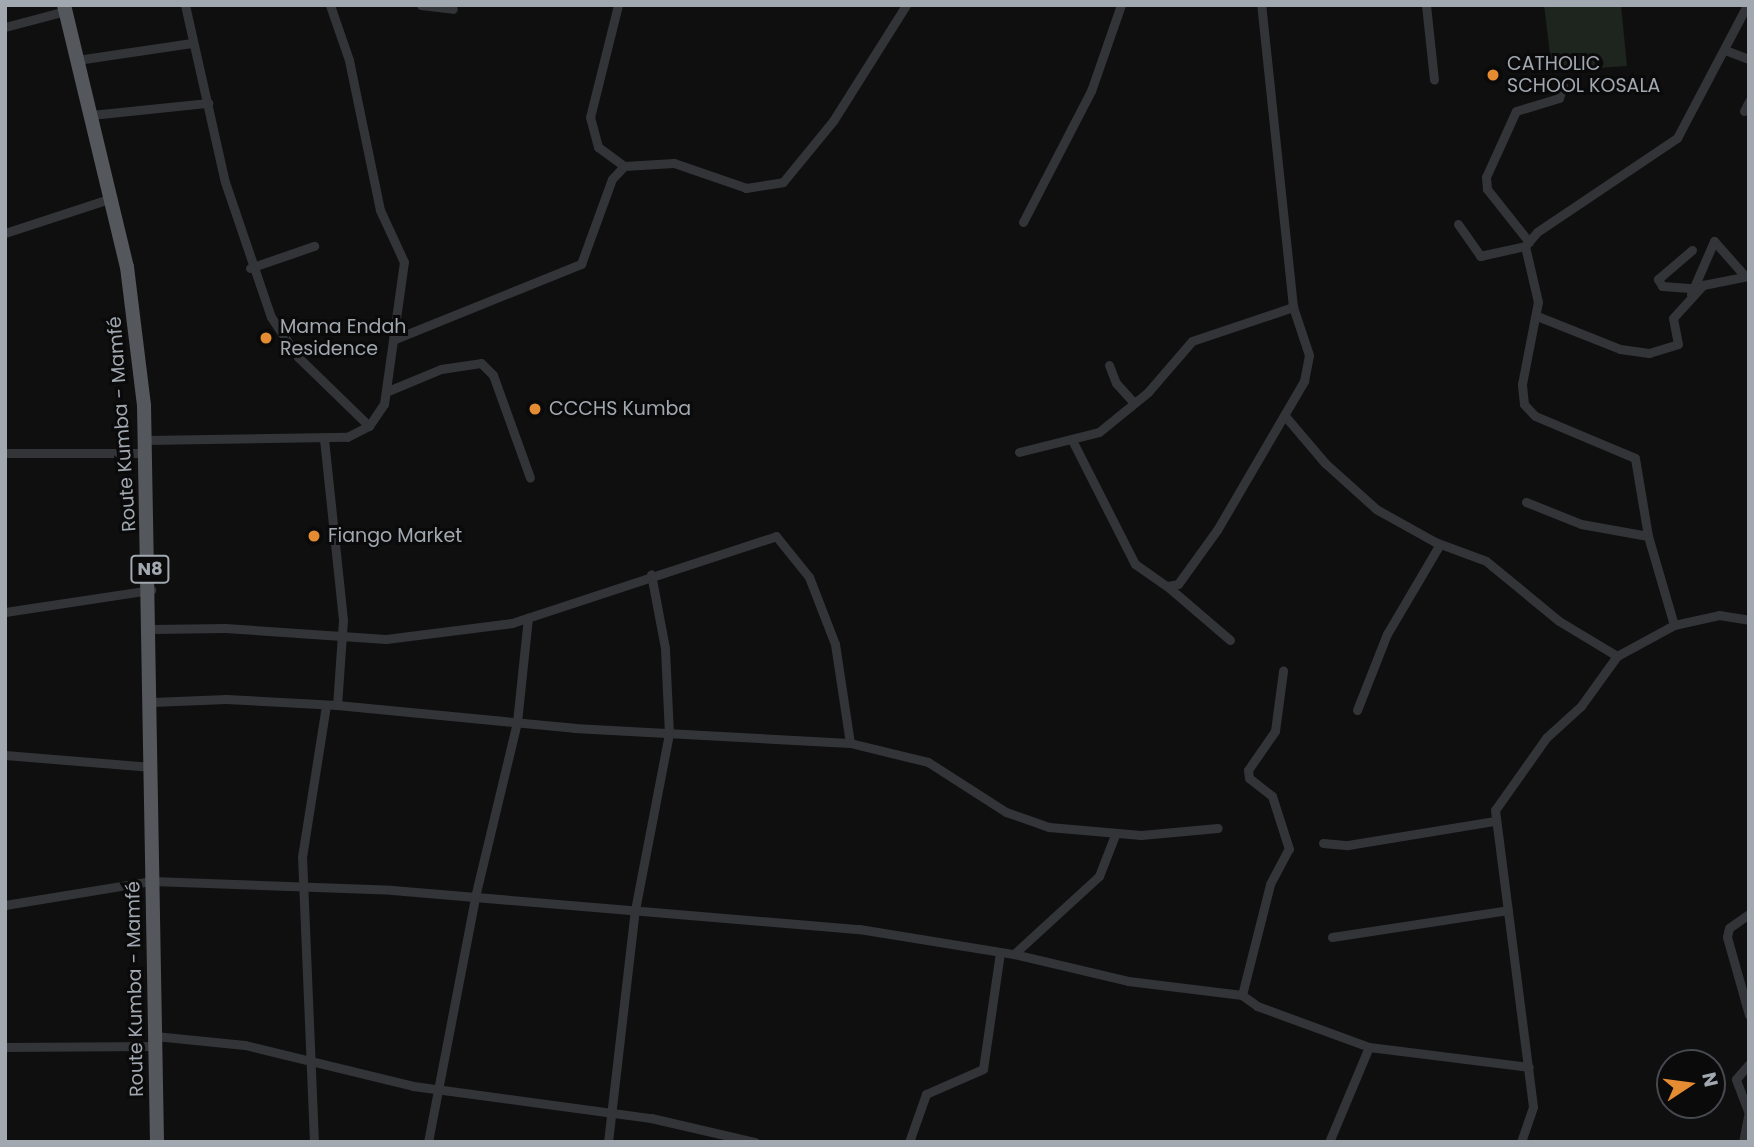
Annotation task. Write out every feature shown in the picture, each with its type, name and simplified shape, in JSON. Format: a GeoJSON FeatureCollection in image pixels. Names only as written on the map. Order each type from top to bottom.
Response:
{"type":"FeatureCollection","features":[{"type":"Feature","properties":{"kind":"highway","name":"Route Kumba - Mamfé"},"geometry":{"type":"LineString","coordinates":[[64,8],[111,198],[138,341],[146,447],[152,629],[152,881],[157,1142]]}},
{"type":"Feature","properties":{"kind":"street"},"geometry":{"type":"LineString","coordinates":[[185,5],[192,43],[250,268],[289,346],[369,425]]}},
{"type":"Feature","properties":{"kind":"street"},"geometry":{"type":"LineString","coordinates":[[5,453],[324,439],[347,437],[369,425],[388,391],[403,254],[380,210],[349,60],[330,5]]}},
{"type":"Feature","properties":{"kind":"street"},"geometry":{"type":"LineString","coordinates":[[421,5],[453,9]]}},
{"type":"Feature","properties":{"kind":"street"},"geometry":{"type":"LineString","coordinates":[[618,5],[590,117],[598,147],[624,166],[674,163],[746,188],[783,182],[833,121],[906,5]]}},
{"type":"Feature","properties":{"kind":"street"},"geometry":{"type":"LineString","coordinates":[[1023,222],[1091,91],[1121,5]]}},
{"type":"Feature","properties":{"kind":"street"},"geometry":{"type":"LineString","coordinates":[[1167,586],[1178,584],[1210,540],[1304,381],[1309,355],[1293,307],[1261,5]]}},
{"type":"Feature","properties":{"kind":"street"},"geometry":{"type":"LineString","coordinates":[[1426,5],[1434,80]]}},
{"type":"Feature","properties":{"kind":"street"},"geometry":{"type":"LineString","coordinates":[[1458,224],[1480,256],[1527,244],[1676,138],[1747,5]]}},
{"type":"Feature","properties":{"kind":"street"},"geometry":{"type":"LineString","coordinates":[[5,27],[64,8]]}},
{"type":"Feature","properties":{"kind":"street"},"geometry":{"type":"LineString","coordinates":[[77,60],[192,43]]}},
{"type":"Feature","properties":{"kind":"street"},"geometry":{"type":"LineString","coordinates":[[1725,50],[1749,59]]}},
{"type":"Feature","properties":{"kind":"street"},"geometry":{"type":"LineString","coordinates":[[1563,86],[1559,98],[1516,111],[1486,177],[1487,189],[1527,244],[1537,316],[1522,384],[1524,404],[1535,416],[1635,458],[1648,536],[1674,625]]}},
{"type":"Feature","properties":{"kind":"street"},"geometry":{"type":"LineString","coordinates":[[1744,111],[1749,101]]}},
{"type":"Feature","properties":{"kind":"street"},"geometry":{"type":"LineString","coordinates":[[91,115],[208,103]]}},
{"type":"Feature","properties":{"kind":"street"},"geometry":{"type":"LineString","coordinates":[[395,340],[581,264],[612,179],[624,166]]}},
{"type":"Feature","properties":{"kind":"street"},"geometry":{"type":"LineString","coordinates":[[5,233],[111,198]]}},
{"type":"Feature","properties":{"kind":"street"},"geometry":{"type":"LineString","coordinates":[[1537,316],[1620,349],[1649,353],[1678,344],[1673,318],[1692,291],[1714,241],[1747,276]]}},
{"type":"Feature","properties":{"kind":"street"},"geometry":{"type":"LineString","coordinates":[[250,268],[314,246]]}},
{"type":"Feature","properties":{"kind":"street"},"geometry":{"type":"LineString","coordinates":[[1692,250],[1658,279],[1662,286],[1692,291],[1714,280],[1747,276]]}},
{"type":"Feature","properties":{"kind":"street"},"geometry":{"type":"LineString","coordinates":[[1019,452],[1099,432],[1134,403],[1192,341],[1293,307]]}},
{"type":"Feature","properties":{"kind":"street"},"geometry":{"type":"LineString","coordinates":[[388,391],[441,369],[481,363],[494,375],[530,478]]}},
{"type":"Feature","properties":{"kind":"street"},"geometry":{"type":"LineString","coordinates":[[1109,365],[1116,383],[1134,403]]}},
{"type":"Feature","properties":{"kind":"street"},"geometry":{"type":"LineString","coordinates":[[1285,416],[1368,502],[1440,544],[1486,562],[1559,621],[1618,656]]}},
{"type":"Feature","properties":{"kind":"street"},"geometry":{"type":"LineString","coordinates":[[324,439],[341,639],[337,705]]}},
{"type":"Feature","properties":{"kind":"street"},"geometry":{"type":"LineString","coordinates":[[1072,440],[1128,554],[1230,640]]}},
{"type":"Feature","properties":{"kind":"street"},"geometry":{"type":"LineString","coordinates":[[1526,502],[1581,524],[1648,536]]}},
{"type":"Feature","properties":{"kind":"street"},"geometry":{"type":"LineString","coordinates":[[152,629],[225,628],[341,639],[386,639],[528,618],[769,536],[782,538],[809,577],[835,644],[850,743]]}},
{"type":"Feature","properties":{"kind":"street"},"geometry":{"type":"LineString","coordinates":[[1357,710],[1387,634],[1440,544]]}},
{"type":"Feature","properties":{"kind":"street"},"geometry":{"type":"LineString","coordinates":[[608,1142],[635,910],[669,734],[665,648],[651,574]]}},
{"type":"Feature","properties":{"kind":"street"},"geometry":{"type":"LineString","coordinates":[[5,612],[151,590]]}},
{"type":"Feature","properties":{"kind":"street"},"geometry":{"type":"LineString","coordinates":[[1521,1142],[1533,1118],[1529,1067],[1495,821],[1498,804],[1557,724],[1581,706],[1618,656],[1674,625],[1719,615],[1749,620]]}},
{"type":"Feature","properties":{"kind":"street"},"geometry":{"type":"LineString","coordinates":[[428,1142],[475,897],[517,722],[528,618]]}},
{"type":"Feature","properties":{"kind":"street"},"geometry":{"type":"LineString","coordinates":[[1242,995],[1270,884],[1289,849],[1272,796],[1249,778],[1248,770],[1275,731],[1283,671]]}},
{"type":"Feature","properties":{"kind":"street"},"geometry":{"type":"LineString","coordinates":[[152,702],[226,699],[337,705],[669,734],[850,743],[928,762],[1024,821],[1115,835],[1217,828]]}},
{"type":"Feature","properties":{"kind":"street"},"geometry":{"type":"LineString","coordinates":[[314,1142],[305,823],[326,705]]}},
{"type":"Feature","properties":{"kind":"street"},"geometry":{"type":"LineString","coordinates":[[5,755],[152,767]]}},
{"type":"Feature","properties":{"kind":"street"},"geometry":{"type":"LineString","coordinates":[[1323,843],[1348,845],[1495,821]]}},
{"type":"Feature","properties":{"kind":"street"},"geometry":{"type":"LineString","coordinates":[[1014,954],[1099,876],[1115,835]]}},
{"type":"Feature","properties":{"kind":"street"},"geometry":{"type":"LineString","coordinates":[[5,905],[152,881],[475,897],[859,929],[1014,954],[1128,981],[1242,995],[1256,1006],[1369,1047],[1529,1067]]}},
{"type":"Feature","properties":{"kind":"street"},"geometry":{"type":"LineString","coordinates":[[1332,937],[1508,910]]}},
{"type":"Feature","properties":{"kind":"street"},"geometry":{"type":"LineString","coordinates":[[1749,914],[1730,928],[1727,937],[1749,1015]]}},
{"type":"Feature","properties":{"kind":"street"},"geometry":{"type":"LineString","coordinates":[[909,1142],[926,1094],[982,1069],[1000,952]]}},
{"type":"Feature","properties":{"kind":"street"},"geometry":{"type":"LineString","coordinates":[[5,1047],[155,1041],[245,1045],[439,1090],[610,1111],[755,1142]]}},
{"type":"Feature","properties":{"kind":"street"},"geometry":{"type":"LineString","coordinates":[[1329,1142],[1369,1047]]}},
{"type":"Feature","properties":{"kind":"street"},"geometry":{"type":"LineString","coordinates":[[1743,1142],[1749,1111],[1736,1079],[1749,1064]]}},
{"type":"Feature","properties":{"kind":"shaded area"},"geometry":{"type":"Polygon","coordinates":[[[1544,5],[1621,5],[1627,66],[1552,71],[1544,5]]]}},
{"type":"Feature","properties":{"kind":"place","name":"CATHOLIC SCHOOL KOSALA"},"geometry":{"type":"Point","coordinates":[1493,75]}},
{"type":"Feature","properties":{"kind":"place","name":"Mama Endah Residence"},"geometry":{"type":"Point","coordinates":[266,338]}},
{"type":"Feature","properties":{"kind":"place","name":"CCCHS Kumba"},"geometry":{"type":"Point","coordinates":[535,409]}},
{"type":"Feature","properties":{"kind":"place","name":"Fiango Market"},"geometry":{"type":"Point","coordinates":[314,536]}}]}
